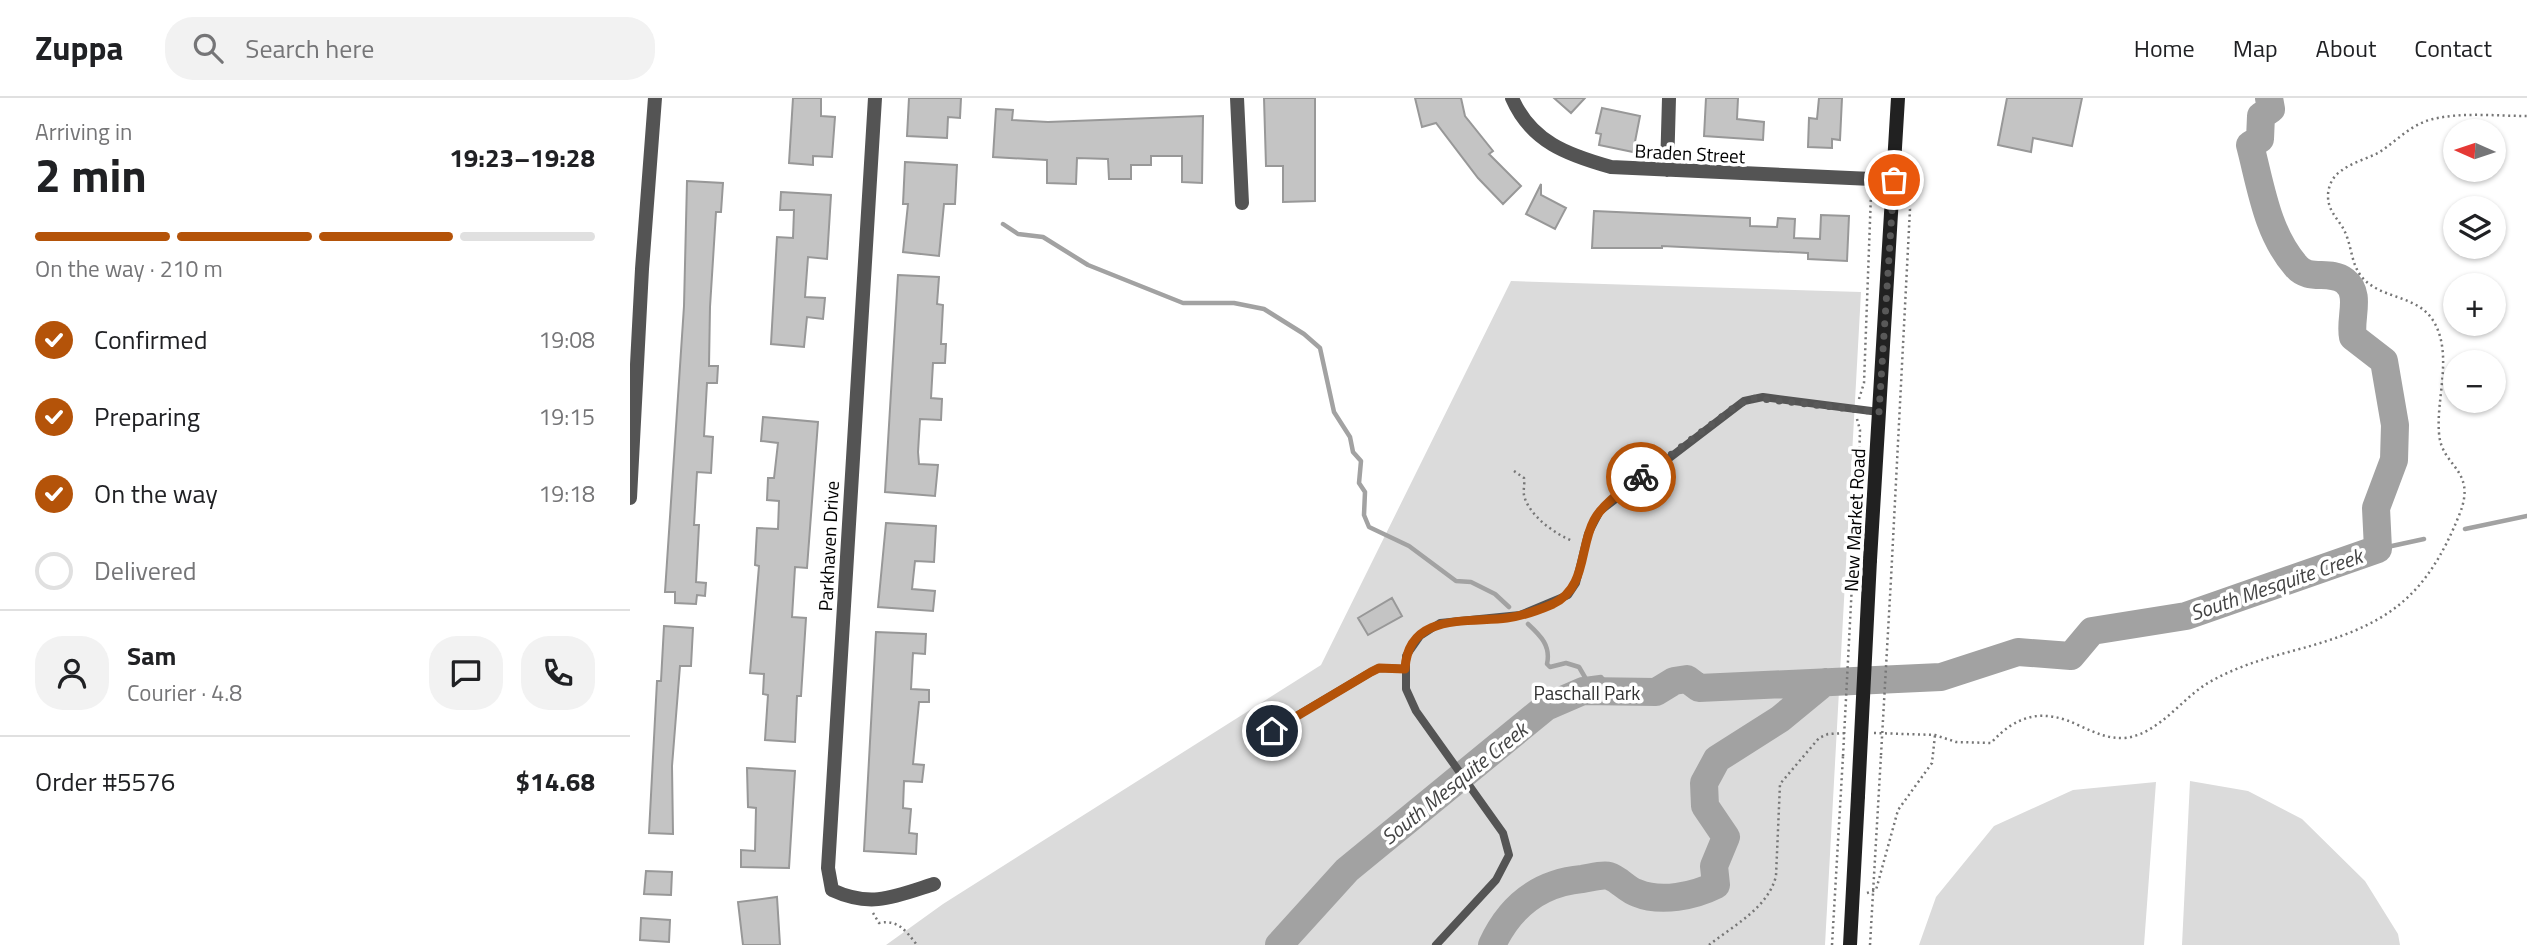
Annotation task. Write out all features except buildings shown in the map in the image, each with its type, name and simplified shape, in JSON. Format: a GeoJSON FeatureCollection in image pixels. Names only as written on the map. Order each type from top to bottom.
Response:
{"type":"FeatureCollection","features":[{"type":"Feature","properties":{"kind":"street"},"geometry":{"type":"LineString","coordinates":[[630,498],[642,269],[655,98]]}},
{"type":"Feature","properties":{"kind":"street","name":"Parkhaven Drive"},"geometry":{"type":"LineString","coordinates":[[875,98],[828,868],[832,890],[854,900],[881,900],[934,884]]}},
{"type":"Feature","properties":{"kind":"street"},"geometry":{"type":"LineString","coordinates":[[1237,98],[1242,203]]}},
{"type":"Feature","properties":{"kind":"street","name":"Braden Street"},"geometry":{"type":"LineString","coordinates":[[1512,98],[1535,132],[1568,155],[1611,167],[1894,180]]}},
{"type":"Feature","properties":{"kind":"street"},"geometry":{"type":"LineString","coordinates":[[1667,170],[1669,98]]}},
{"type":"Feature","properties":{"kind":"street","name":"New Market Road"},"geometry":{"type":"LineString","coordinates":[[1850,945],[1898,98]]}},
{"type":"Feature","properties":{"kind":"lane"},"geometry":{"type":"LineString","coordinates":[[1436,945],[1496,880],[1509,855],[1503,833],[1416,711],[1406,689],[1406,656],[1415,642],[1440,623],[1520,615],[1568,595],[1576,583],[1593,521],[1608,503],[1744,401],[1763,397],[1879,412]]}},
{"type":"Feature","properties":{"kind":"lane"},"geometry":{"type":"LineString","coordinates":[[1272,731],[1379,668],[1405,669]]}},
{"type":"Feature","properties":{"kind":"path"},"geometry":{"type":"LineString","coordinates":[[1870,733],[1935,735],[1956,742],[1991,743],[2010,724],[2021,718],[2047,717],[2059,718],[2098,735],[2129,738],[2163,720],[2216,679],[2266,658],[2354,630],[2386,615],[2413,595],[2423,583],[2460,512],[2465,489],[2459,469],[2441,445],[2439,334],[2424,307],[2386,294],[2359,272],[2354,265],[2347,237],[2330,213],[2330,183],[2341,170],[2381,151],[2417,124],[2435,118],[2527,116]]}},
{"type":"Feature","properties":{"kind":"path"},"geometry":{"type":"LineString","coordinates":[[1832,945],[1857,496],[1854,487],[1859,469],[1858,410],[1864,383],[1872,179]]}},
{"type":"Feature","properties":{"kind":"path"},"geometry":{"type":"LineString","coordinates":[[1870,945],[1909,192]]}},
{"type":"Feature","properties":{"kind":"path"},"geometry":{"type":"LineString","coordinates":[[1514,471],[1524,478],[1524,496],[1532,510],[1559,536],[1586,545]]}},
{"type":"Feature","properties":{"kind":"path"},"geometry":{"type":"LineString","coordinates":[[1709,945],[1765,901],[1773,891],[1780,784],[1819,738],[1829,734],[1856,733]]}},
{"type":"Feature","properties":{"kind":"path"},"geometry":{"type":"LineString","coordinates":[[1853,898],[1876,890],[1898,810],[1932,763],[1935,735]]}},
{"type":"Feature","properties":{"kind":"path"},"geometry":{"type":"LineString","coordinates":[[866,900],[879,923],[889,921],[901,925],[917,945]]}},
{"type":"Feature","properties":{"kind":"green space","name":"Paschall Park"},"geometry":{"type":"Polygon","coordinates":[[[1511,281],[1861,292],[1825,945],[886,945],[943,904],[1321,665],[1511,281]]]}},
{"type":"Feature","properties":{"kind":"green space"},"geometry":{"type":"Polygon","coordinates":[[[2190,781],[2248,791],[2302,819],[2365,881],[2398,934],[2400,945],[2182,945],[2190,781]]]}},
{"type":"Feature","properties":{"kind":"green space"},"geometry":{"type":"Polygon","coordinates":[[[2156,782],[2144,945],[1919,945],[1936,897],[1994,826],[2073,790],[2156,782]]]}},
{"type":"Feature","properties":{"kind":"waterway","name":"South Mesquite Creek"},"geometry":{"type":"LineString","coordinates":[[1279,945],[1347,870],[1546,707],[1583,691],[1656,692],[1674,681],[1687,679],[1699,688],[1941,677],[2018,652],[2071,656],[2092,631],[2186,616],[2378,549],[2376,508],[2394,460],[2395,425],[2384,361],[2353,337],[2354,300],[2350,286],[2339,278],[2301,271],[2278,239],[2262,193],[2250,145],[2260,139],[2261,116],[2271,109],[2269,98]]}},
{"type":"Feature","properties":{"kind":"waterway"},"geometry":{"type":"LineString","coordinates":[[1003,224],[1018,234],[1043,237],[1088,265],[1183,303],[1234,303],[1264,309],[1304,334],[1320,348],[1334,412],[1350,437],[1353,452],[1361,461],[1359,483],[1365,492],[1364,515],[1369,527],[1409,546],[1456,581],[1471,582],[1495,594],[1509,607]]}},
{"type":"Feature","properties":{"kind":"waterway"},"geometry":{"type":"LineString","coordinates":[[2465,529],[2527,516]]}},
{"type":"Feature","properties":{"kind":"waterway"},"geometry":{"type":"LineString","coordinates":[[2378,549],[2424,539]]}},
{"type":"Feature","properties":{"kind":"waterway"},"geometry":{"type":"LineString","coordinates":[[1528,624],[1544,642],[1548,652],[1547,664],[1550,667],[1566,663],[1579,667],[1586,679],[1601,677],[1612,691]]}},
{"type":"Feature","properties":{"kind":"waterway","name":"South Mesquite Creek"},"geometry":{"type":"LineString","coordinates":[[1492,945],[1517,908],[1539,891],[1567,881],[1609,876],[1633,892],[1656,898],[1688,895],[1716,885],[1714,866],[1726,837],[1705,806],[1704,783],[1717,759],[1780,719],[1825,682]]}},
{"type":"Feature","properties":{"kind":"way so far"},"geometry":{"type":"LineString","coordinates":[[1641,477],[1736,406],[1752,398],[1763,397],[1879,412],[1894,180]]}},
{"type":"Feature","properties":{"kind":"route"},"geometry":{"type":"LineString","coordinates":[[1272,731],[1379,668],[1405,669],[1406,656],[1415,642],[1426,631],[1440,623],[1465,619],[1507,618],[1544,608],[1568,595],[1576,583],[1593,521],[1608,503],[1641,477]]}}]}
